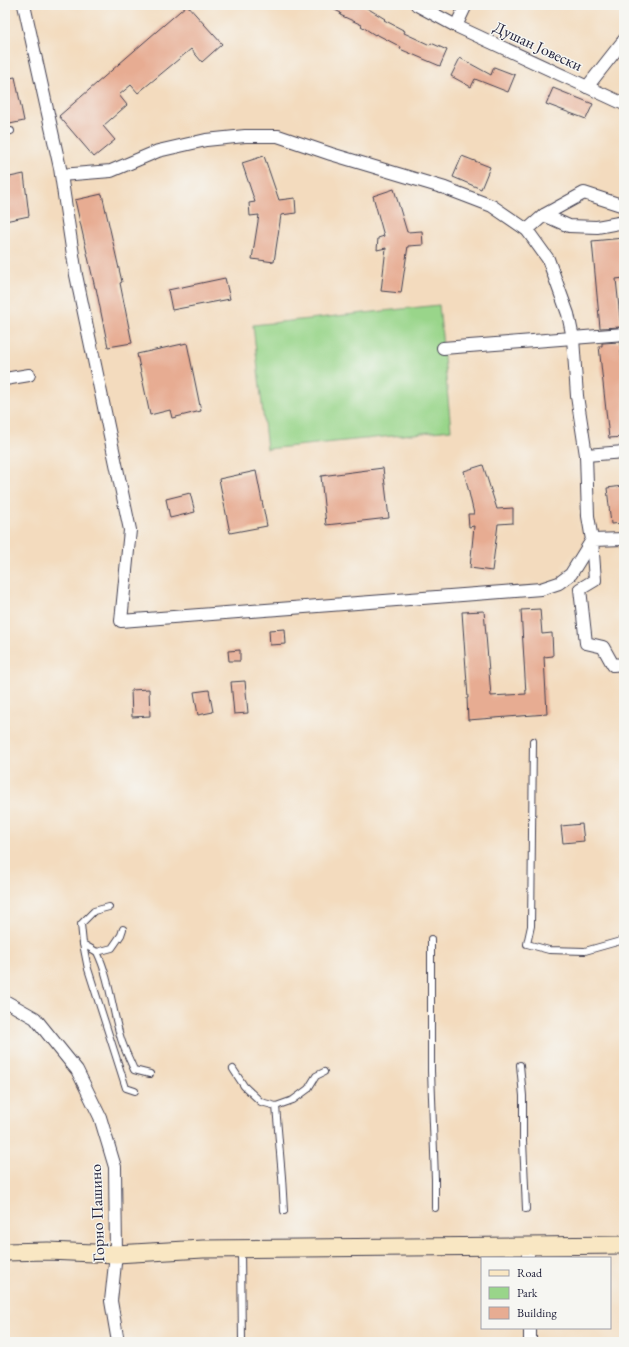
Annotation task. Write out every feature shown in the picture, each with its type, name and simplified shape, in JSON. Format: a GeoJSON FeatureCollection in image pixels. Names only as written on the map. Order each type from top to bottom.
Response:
{"type":"FeatureCollection","features":[{"type":"Feature","properties":{"kind":"main road"},"geometry":{"type":"LineString","coordinates":[[5,1252],[48,1251],[116,1254],[203,1248],[528,1252],[624,1245]]}},
{"type":"Feature","properties":{"kind":"street"},"geometry":{"type":"LineString","coordinates":[[24,5],[61,175],[76,275],[130,530],[121,621],[541,589],[559,583],[571,574],[592,540]]}},
{"type":"Feature","properties":{"kind":"street","name":"Душан Јовески"},"geometry":{"type":"LineString","coordinates":[[417,5],[456,26],[624,104]]}},
{"type":"Feature","properties":{"kind":"street"},"geometry":{"type":"LineString","coordinates":[[456,26],[466,5]]}},
{"type":"Feature","properties":{"kind":"street"},"geometry":{"type":"LineString","coordinates":[[587,87],[624,40]]}},
{"type":"Feature","properties":{"kind":"street"},"geometry":{"type":"LineString","coordinates":[[61,175],[111,171],[158,152],[206,140],[245,136],[278,136],[331,154],[446,188],[492,206],[527,230],[548,259],[568,314],[573,338],[577,396],[586,455],[588,516],[592,540],[595,580],[580,589],[586,643],[603,647],[613,665],[624,664]]}},
{"type":"Feature","properties":{"kind":"street"},"geometry":{"type":"LineString","coordinates":[[527,230],[544,215],[584,192],[624,206]]}},
{"type":"Feature","properties":{"kind":"street"},"geometry":{"type":"LineString","coordinates":[[544,215],[569,226],[596,227],[624,222]]}},
{"type":"Feature","properties":{"kind":"street"},"geometry":{"type":"LineString","coordinates":[[443,348],[624,334]]}},
{"type":"Feature","properties":{"kind":"street"},"geometry":{"type":"LineString","coordinates":[[5,380],[29,375]]}},
{"type":"Feature","properties":{"kind":"street"},"geometry":{"type":"LineString","coordinates":[[586,455],[624,452]]}},
{"type":"Feature","properties":{"kind":"street"},"geometry":{"type":"LineString","coordinates":[[592,540],[624,540]]}},
{"type":"Feature","properties":{"kind":"street","name":"Горно Пашино"},"geometry":{"type":"LineString","coordinates":[[5,1001],[35,1018],[77,1070],[100,1117],[114,1167],[116,1254],[111,1301],[118,1342]]}},
{"type":"Feature","properties":{"kind":"street"},"geometry":{"type":"LineString","coordinates":[[530,1329],[530,1342]]}},
{"type":"Feature","properties":{"kind":"lane"},"geometry":{"type":"LineString","coordinates":[[533,741],[531,926],[527,944],[549,950],[585,951],[624,940]]}},
{"type":"Feature","properties":{"kind":"lane"},"geometry":{"type":"LineString","coordinates":[[109,907],[94,911],[81,924],[83,944],[88,969],[126,1088],[135,1091]]}},
{"type":"Feature","properties":{"kind":"lane"},"geometry":{"type":"LineString","coordinates":[[97,952],[112,948],[121,935],[123,929]]}},
{"type":"Feature","properties":{"kind":"lane"},"geometry":{"type":"LineString","coordinates":[[431,939],[431,1071],[435,1208]]}},
{"type":"Feature","properties":{"kind":"lane"},"geometry":{"type":"LineString","coordinates":[[83,944],[97,952],[104,967],[121,1040],[134,1070],[150,1074]]}},
{"type":"Feature","properties":{"kind":"lane"},"geometry":{"type":"LineString","coordinates":[[520,1065],[523,1096],[523,1141],[526,1208]]}},
{"type":"Feature","properties":{"kind":"lane"},"geometry":{"type":"LineString","coordinates":[[233,1069],[244,1086],[261,1102],[276,1106],[293,1100],[308,1089],[316,1076],[324,1072]]}},
{"type":"Feature","properties":{"kind":"lane"},"geometry":{"type":"LineString","coordinates":[[276,1106],[284,1211]]}},
{"type":"Feature","properties":{"kind":"lane"},"geometry":{"type":"LineString","coordinates":[[241,1248],[242,1342]]}},
{"type":"Feature","properties":{"kind":"green space"},"geometry":{"type":"Polygon","coordinates":[[[439,305],[451,430],[267,449],[253,325],[439,305]]]}},
{"type":"Feature","properties":{"kind":"building"},"geometry":{"type":"Polygon","coordinates":[[[187,5],[222,44],[202,62],[191,49],[138,93],[131,85],[119,95],[127,105],[103,126],[115,140],[94,157],[59,116],[187,5]]]}},
{"type":"Feature","properties":{"kind":"building"},"geometry":{"type":"Polygon","coordinates":[[[325,5],[362,5],[385,19],[384,20],[405,31],[404,33],[430,45],[431,43],[447,50],[440,66],[400,49],[401,47],[376,34],[375,35],[361,26],[362,25],[340,15],[341,13],[325,5]]]}},
{"type":"Feature","properties":{"kind":"building"},"geometry":{"type":"Polygon","coordinates":[[[460,58],[491,75],[494,67],[515,75],[508,92],[475,79],[471,87],[451,76],[460,58]]]}},
{"type":"Feature","properties":{"kind":"building"},"geometry":{"type":"Polygon","coordinates":[[[15,77],[24,121],[5,125],[5,79],[15,77]]]}},
{"type":"Feature","properties":{"kind":"building"},"geometry":{"type":"Polygon","coordinates":[[[553,88],[593,104],[586,119],[546,104],[553,88]]]}},
{"type":"Feature","properties":{"kind":"building"},"geometry":{"type":"Polygon","coordinates":[[[264,156],[279,200],[295,198],[296,213],[281,215],[274,262],[252,259],[259,215],[250,216],[249,203],[255,202],[242,163],[264,156]]]}},
{"type":"Feature","properties":{"kind":"building"},"geometry":{"type":"Polygon","coordinates":[[[462,156],[490,167],[481,189],[453,177],[462,156]]]}},
{"type":"Feature","properties":{"kind":"building"},"geometry":{"type":"Polygon","coordinates":[[[24,174],[29,216],[5,221],[5,178],[24,174]]]}},
{"type":"Feature","properties":{"kind":"building"},"geometry":{"type":"Polygon","coordinates":[[[394,189],[407,232],[422,231],[423,245],[408,246],[401,293],[381,291],[386,248],[377,250],[378,238],[384,236],[373,196],[394,189]]]}},
{"type":"Feature","properties":{"kind":"building"},"geometry":{"type":"Polygon","coordinates":[[[102,194],[122,282],[120,283],[132,343],[108,347],[96,288],[75,200],[102,194]]]}},
{"type":"Feature","properties":{"kind":"building"},"geometry":{"type":"Polygon","coordinates":[[[624,238],[624,278],[616,279],[621,327],[600,328],[592,241],[624,238]]]}},
{"type":"Feature","properties":{"kind":"building"},"geometry":{"type":"Polygon","coordinates":[[[225,278],[230,299],[172,310],[168,290],[225,278]]]}},
{"type":"Feature","properties":{"kind":"building"},"geometry":{"type":"Polygon","coordinates":[[[620,342],[624,381],[624,437],[609,438],[599,346],[602,346],[602,343],[620,342]]]}},
{"type":"Feature","properties":{"kind":"building"},"geometry":{"type":"Polygon","coordinates":[[[187,343],[201,411],[172,418],[170,410],[150,415],[137,354],[187,343]]]}},
{"type":"Feature","properties":{"kind":"building"},"geometry":{"type":"Polygon","coordinates":[[[483,465],[497,509],[513,508],[513,523],[498,524],[492,571],[470,568],[474,526],[469,527],[468,514],[474,514],[464,471],[483,465]]]}},
{"type":"Feature","properties":{"kind":"building"},"geometry":{"type":"Polygon","coordinates":[[[383,468],[389,518],[326,525],[321,476],[383,468]]]}},
{"type":"Feature","properties":{"kind":"building"},"geometry":{"type":"Polygon","coordinates":[[[256,471],[267,526],[230,533],[219,479],[256,471]]]}},
{"type":"Feature","properties":{"kind":"building"},"geometry":{"type":"Polygon","coordinates":[[[623,486],[624,523],[611,524],[607,488],[623,486]]]}},
{"type":"Feature","properties":{"kind":"building"},"geometry":{"type":"Polygon","coordinates":[[[190,493],[195,512],[170,518],[166,499],[190,493]]]}},
{"type":"Feature","properties":{"kind":"building"},"geometry":{"type":"Polygon","coordinates":[[[540,609],[542,634],[552,633],[553,656],[544,657],[547,714],[468,720],[468,698],[462,612],[484,611],[491,696],[526,694],[521,610],[540,609]]]}},
{"type":"Feature","properties":{"kind":"building"},"geometry":{"type":"Polygon","coordinates":[[[285,629],[286,644],[270,645],[269,630],[285,629]]]}},
{"type":"Feature","properties":{"kind":"building"},"geometry":{"type":"Polygon","coordinates":[[[240,650],[240,661],[229,661],[228,651],[240,650]]]}},
{"type":"Feature","properties":{"kind":"building"},"geometry":{"type":"Polygon","coordinates":[[[245,681],[248,713],[234,714],[231,682],[245,681]]]}},
{"type":"Feature","properties":{"kind":"building"},"geometry":{"type":"Polygon","coordinates":[[[149,689],[150,716],[132,717],[131,690],[149,689]]]}},
{"type":"Feature","properties":{"kind":"building"},"geometry":{"type":"Polygon","coordinates":[[[209,690],[213,712],[198,715],[194,692],[209,690]]]}},
{"type":"Feature","properties":{"kind":"building"},"geometry":{"type":"Polygon","coordinates":[[[582,824],[584,841],[563,843],[561,826],[582,824]]]}}]}
